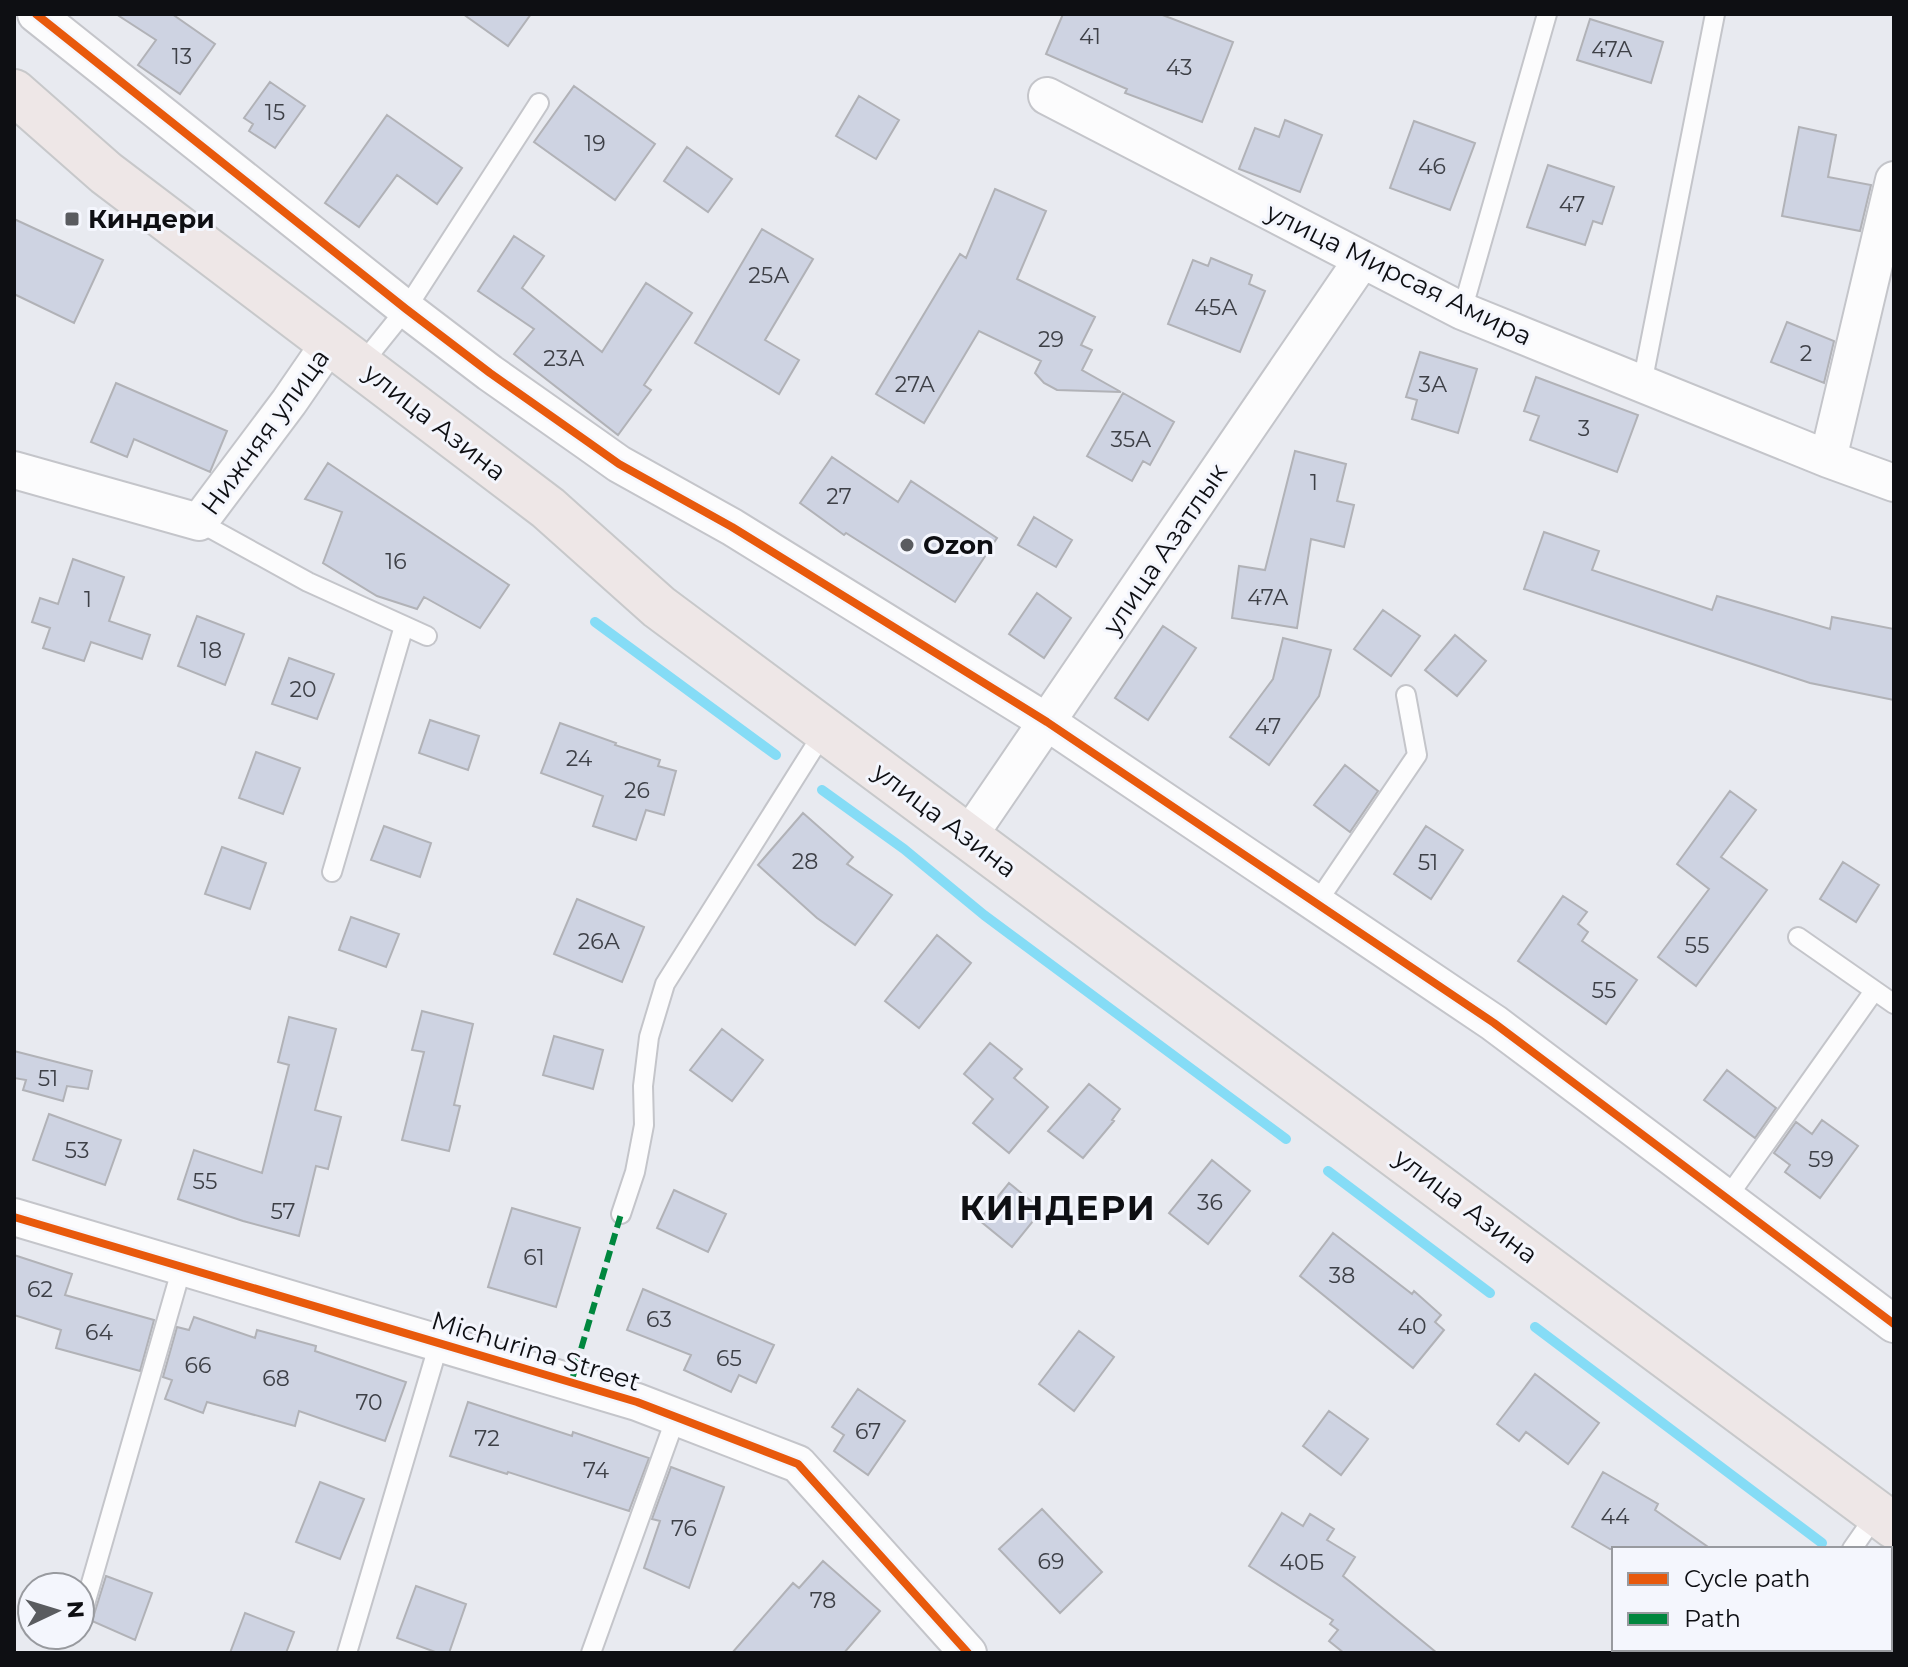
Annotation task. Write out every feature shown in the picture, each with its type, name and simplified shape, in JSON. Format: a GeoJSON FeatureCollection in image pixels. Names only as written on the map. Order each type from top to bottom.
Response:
{"type":"FeatureCollection","features":[{"type":"Feature","properties":{"kind":"main road","name":"улица Азина"},"geometry":{"type":"LineString","coordinates":[[14,92],[106,173],[548,508],[659,607],[1885,1520]]}},
{"type":"Feature","properties":{"kind":"street"},"geometry":{"type":"LineString","coordinates":[[36,14],[406,309],[619,464],[732,527],[1047,722],[1494,1023],[1894,1324]]}},
{"type":"Feature","properties":{"kind":"street","name":"улица Мирсая Амира"},"geometry":{"type":"LineString","coordinates":[[1047,96],[1462,311],[1894,483]]}},
{"type":"Feature","properties":{"kind":"street"},"geometry":{"type":"LineString","coordinates":[[1828,459],[1894,180]]}},
{"type":"Feature","properties":{"kind":"street","name":"улица Азатлык"},"geometry":{"type":"LineString","coordinates":[[968,837],[1362,260]]}},
{"type":"Feature","properties":{"kind":"street","name":"Нижняя улица"},"geometry":{"type":"LineString","coordinates":[[14,470],[199,522],[289,402],[346,353]]}},
{"type":"Feature","properties":{"kind":"street","name":"Michurina Street"},"geometry":{"type":"LineString","coordinates":[[14,1217],[637,1402],[798,1464],[968,1653]]}},
{"type":"Feature","properties":{"kind":"lane"},"geometry":{"type":"LineString","coordinates":[[1462,311],[1547,14]]}},
{"type":"Feature","properties":{"kind":"lane"},"geometry":{"type":"LineString","coordinates":[[1642,384],[1715,14]]}},
{"type":"Feature","properties":{"kind":"lane"},"geometry":{"type":"LineString","coordinates":[[346,353],[406,309],[539,103]]}},
{"type":"Feature","properties":{"kind":"lane"},"geometry":{"type":"LineString","coordinates":[[199,522],[308,582],[427,636]]}},
{"type":"Feature","properties":{"kind":"lane"},"geometry":{"type":"LineString","coordinates":[[332,872],[404,626]]}},
{"type":"Feature","properties":{"kind":"lane"},"geometry":{"type":"LineString","coordinates":[[1316,904],[1417,755],[1406,695]]}},
{"type":"Feature","properties":{"kind":"lane"},"geometry":{"type":"LineString","coordinates":[[621,1214],[635,1172],[644,1125],[643,1086],[649,1037],[665,984],[825,730]]}},
{"type":"Feature","properties":{"kind":"lane"},"geometry":{"type":"LineString","coordinates":[[1798,937],[1894,1004]]}},
{"type":"Feature","properties":{"kind":"lane"},"geometry":{"type":"LineString","coordinates":[[1727,1198],[1874,991]]}},
{"type":"Feature","properties":{"kind":"lane"},"geometry":{"type":"LineString","coordinates":[[95,1571],[182,1267]]}},
{"type":"Feature","properties":{"kind":"lane"},"geometry":{"type":"LineString","coordinates":[[347,1653],[439,1343]]}},
{"type":"Feature","properties":{"kind":"lane"},"geometry":{"type":"LineString","coordinates":[[591,1653],[676,1417]]}},
{"type":"Feature","properties":{"kind":"lane"},"geometry":{"type":"LineString","coordinates":[[1854,1547],[1885,1520]]}},
{"type":"Feature","properties":{"kind":"building"},"geometry":{"type":"Polygon","coordinates":[[[116,14],[172,14],[215,44],[180,94],[138,65],[156,40],[116,14]]]}},
{"type":"Feature","properties":{"kind":"building"},"geometry":{"type":"Polygon","coordinates":[[[463,14],[531,14],[508,46],[463,14]]]}},
{"type":"Feature","properties":{"kind":"building"},"geometry":{"type":"Polygon","coordinates":[[[1063,14],[1160,14],[1233,42],[1202,122],[1125,93],[1127,89],[1046,54],[1063,14]]]}},
{"type":"Feature","properties":{"kind":"building"},"geometry":{"type":"Polygon","coordinates":[[[1590,19],[1663,42],[1651,83],[1577,60],[1590,19]]]}},
{"type":"Feature","properties":{"kind":"building"},"geometry":{"type":"Polygon","coordinates":[[[270,82],[305,106],[275,148],[249,131],[253,124],[244,118],[270,82]]]}},
{"type":"Feature","properties":{"kind":"building"},"geometry":{"type":"Polygon","coordinates":[[[574,86],[655,144],[615,200],[534,142],[574,86]]]}},
{"type":"Feature","properties":{"kind":"building"},"geometry":{"type":"Polygon","coordinates":[[[859,96],[899,120],[876,159],[836,136],[859,96]]]}},
{"type":"Feature","properties":{"kind":"building"},"geometry":{"type":"Polygon","coordinates":[[[387,115],[462,168],[437,204],[397,175],[359,227],[325,203],[387,115]]]}},
{"type":"Feature","properties":{"kind":"building"},"geometry":{"type":"Polygon","coordinates":[[[1285,120],[1322,135],[1300,192],[1239,169],[1255,128],[1279,137],[1285,120]]]}},
{"type":"Feature","properties":{"kind":"building"},"geometry":{"type":"Polygon","coordinates":[[[1414,121],[1475,143],[1450,210],[1390,188],[1414,121]]]}},
{"type":"Feature","properties":{"kind":"building"},"geometry":{"type":"Polygon","coordinates":[[[1799,127],[1836,135],[1828,177],[1871,185],[1860,231],[1782,216],[1799,127]]]}},
{"type":"Feature","properties":{"kind":"building"},"geometry":{"type":"Polygon","coordinates":[[[687,147],[732,179],[708,212],[664,181],[687,147]]]}},
{"type":"Feature","properties":{"kind":"building"},"geometry":{"type":"Polygon","coordinates":[[[1548,165],[1614,187],[1602,224],[1593,221],[1585,245],[1527,227],[1548,165]]]}},
{"type":"Feature","properties":{"kind":"building"},"geometry":{"type":"Polygon","coordinates":[[[995,189],[1046,211],[1017,279],[1095,317],[1081,345],[1092,350],[1082,370],[1121,392],[1057,390],[1044,383],[1035,373],[1041,361],[979,331],[924,423],[876,394],[960,254],[966,258],[995,189]]]}},
{"type":"Feature","properties":{"kind":"building"},"geometry":{"type":"Polygon","coordinates":[[[14,219],[103,260],[74,323],[14,294],[14,219]]]}},
{"type":"Feature","properties":{"kind":"building"},"geometry":{"type":"Polygon","coordinates":[[[762,229],[813,259],[765,340],[799,360],[779,394],[695,343],[762,229]]]}},
{"type":"Feature","properties":{"kind":"building"},"geometry":{"type":"Polygon","coordinates":[[[514,236],[544,256],[522,288],[602,352],[646,283],[692,313],[644,385],[651,390],[618,435],[514,354],[534,329],[478,291],[514,236]]]}},
{"type":"Feature","properties":{"kind":"building"},"geometry":{"type":"Polygon","coordinates":[[[1211,258],[1252,275],[1249,284],[1265,291],[1240,352],[1168,324],[1193,260],[1208,266],[1211,258]]]}},
{"type":"Feature","properties":{"kind":"building"},"geometry":{"type":"Polygon","coordinates":[[[1787,322],[1834,341],[1824,383],[1771,362],[1787,322]]]}},
{"type":"Feature","properties":{"kind":"building"},"geometry":{"type":"Polygon","coordinates":[[[1420,352],[1477,369],[1458,433],[1412,419],[1417,400],[1406,397],[1420,352]]]}},
{"type":"Feature","properties":{"kind":"building"},"geometry":{"type":"Polygon","coordinates":[[[1536,377],[1638,415],[1617,472],[1530,440],[1539,416],[1524,411],[1536,377]]]}},
{"type":"Feature","properties":{"kind":"building"},"geometry":{"type":"Polygon","coordinates":[[[116,383],[227,431],[210,472],[134,439],[127,457],[91,442],[116,383]]]}},
{"type":"Feature","properties":{"kind":"building"},"geometry":{"type":"Polygon","coordinates":[[[1123,393],[1174,422],[1150,465],[1143,461],[1132,481],[1087,456],[1123,393]]]}},
{"type":"Feature","properties":{"kind":"building"},"geometry":{"type":"Polygon","coordinates":[[[1295,451],[1346,464],[1337,501],[1354,505],[1344,547],[1311,539],[1297,628],[1232,618],[1239,566],[1265,570],[1295,451]]]}},
{"type":"Feature","properties":{"kind":"building"},"geometry":{"type":"Polygon","coordinates":[[[832,457],[898,502],[911,481],[997,538],[955,602],[846,533],[844,535],[800,503],[832,457]]]}},
{"type":"Feature","properties":{"kind":"building"},"geometry":{"type":"Polygon","coordinates":[[[328,463],[509,585],[480,628],[424,597],[417,609],[377,596],[323,563],[342,512],[305,499],[328,463]]]}},
{"type":"Feature","properties":{"kind":"building"},"geometry":{"type":"Polygon","coordinates":[[[1034,517],[1072,540],[1056,567],[1018,545],[1034,517]]]}},
{"type":"Feature","properties":{"kind":"building"},"geometry":{"type":"Polygon","coordinates":[[[1544,532],[1599,551],[1592,570],[1712,610],[1717,596],[1830,629],[1832,617],[1894,629],[1894,700],[1810,683],[1524,589],[1544,532]]]}},
{"type":"Feature","properties":{"kind":"building"},"geometry":{"type":"Polygon","coordinates":[[[73,559],[124,577],[109,621],[150,635],[142,659],[91,642],[84,661],[43,648],[50,628],[32,622],[40,598],[58,604],[73,559]]]}},
{"type":"Feature","properties":{"kind":"building"},"geometry":{"type":"Polygon","coordinates":[[[1037,593],[1071,618],[1044,658],[1009,634],[1037,593]]]}},
{"type":"Feature","properties":{"kind":"building"},"geometry":{"type":"Polygon","coordinates":[[[1383,610],[1420,636],[1391,676],[1354,649],[1383,610]]]}},
{"type":"Feature","properties":{"kind":"building"},"geometry":{"type":"Polygon","coordinates":[[[197,616],[244,634],[225,685],[178,666],[197,616]]]}},
{"type":"Feature","properties":{"kind":"building"},"geometry":{"type":"Polygon","coordinates":[[[1163,626],[1196,648],[1148,720],[1115,698],[1163,626]]]}},
{"type":"Feature","properties":{"kind":"building"},"geometry":{"type":"Polygon","coordinates":[[[1455,635],[1486,661],[1457,696],[1425,670],[1455,635]]]}},
{"type":"Feature","properties":{"kind":"building"},"geometry":{"type":"Polygon","coordinates":[[[1283,638],[1331,650],[1319,696],[1269,765],[1230,737],[1273,679],[1283,638]]]}},
{"type":"Feature","properties":{"kind":"building"},"geometry":{"type":"Polygon","coordinates":[[[289,658],[334,674],[317,719],[272,704],[289,658]]]}},
{"type":"Feature","properties":{"kind":"building"},"geometry":{"type":"Polygon","coordinates":[[[430,720],[479,736],[468,770],[419,753],[430,720]]]}},
{"type":"Feature","properties":{"kind":"building"},"geometry":{"type":"Polygon","coordinates":[[[560,723],[660,760],[658,766],[676,771],[664,815],[646,810],[636,840],[593,826],[603,796],[541,773],[560,723]]]}},
{"type":"Feature","properties":{"kind":"building"},"geometry":{"type":"Polygon","coordinates":[[[256,752],[300,768],[283,814],[239,798],[256,752]]]}},
{"type":"Feature","properties":{"kind":"building"},"geometry":{"type":"Polygon","coordinates":[[[1345,765],[1378,791],[1350,832],[1314,805],[1345,765]]]}},
{"type":"Feature","properties":{"kind":"building"},"geometry":{"type":"Polygon","coordinates":[[[1730,791],[1756,810],[1721,857],[1767,890],[1696,986],[1658,957],[1709,889],[1677,864],[1730,791]]]}},
{"type":"Feature","properties":{"kind":"building"},"geometry":{"type":"Polygon","coordinates":[[[803,813],[853,857],[847,864],[892,895],[855,945],[817,918],[758,865],[803,813]]]}},
{"type":"Feature","properties":{"kind":"building"},"geometry":{"type":"Polygon","coordinates":[[[384,826],[431,843],[420,877],[371,860],[384,826]]]}},
{"type":"Feature","properties":{"kind":"building"},"geometry":{"type":"Polygon","coordinates":[[[1426,826],[1463,850],[1431,899],[1394,874],[1426,826]]]}},
{"type":"Feature","properties":{"kind":"building"},"geometry":{"type":"Polygon","coordinates":[[[222,847],[266,863],[250,909],[205,894],[222,847]]]}},
{"type":"Feature","properties":{"kind":"building"},"geometry":{"type":"Polygon","coordinates":[[[1843,862],[1879,885],[1856,922],[1820,899],[1843,862]]]}},
{"type":"Feature","properties":{"kind":"building"},"geometry":{"type":"Polygon","coordinates":[[[1563,896],[1587,912],[1578,924],[1588,932],[1582,941],[1637,980],[1606,1024],[1518,961],[1563,896]]]}},
{"type":"Feature","properties":{"kind":"building"},"geometry":{"type":"Polygon","coordinates":[[[577,899],[644,927],[622,982],[554,954],[577,899]]]}},
{"type":"Feature","properties":{"kind":"building"},"geometry":{"type":"Polygon","coordinates":[[[351,917],[399,934],[386,967],[339,950],[351,917]]]}},
{"type":"Feature","properties":{"kind":"building"},"geometry":{"type":"Polygon","coordinates":[[[937,935],[971,963],[919,1028],[885,1001],[937,935]]]}},
{"type":"Feature","properties":{"kind":"building"},"geometry":{"type":"Polygon","coordinates":[[[422,1011],[473,1024],[454,1105],[460,1106],[449,1151],[402,1140],[424,1052],[412,1050],[422,1011]]]}},
{"type":"Feature","properties":{"kind":"building"},"geometry":{"type":"Polygon","coordinates":[[[289,1017],[336,1029],[315,1110],[341,1117],[328,1169],[316,1166],[299,1236],[178,1199],[194,1150],[262,1173],[289,1065],[278,1062],[289,1017]]]}},
{"type":"Feature","properties":{"kind":"building"},"geometry":{"type":"Polygon","coordinates":[[[722,1029],[763,1060],[732,1101],[690,1070],[722,1029]]]}},
{"type":"Feature","properties":{"kind":"building"},"geometry":{"type":"Polygon","coordinates":[[[554,1036],[603,1050],[593,1089],[543,1075],[554,1036]]]}},
{"type":"Feature","properties":{"kind":"building"},"geometry":{"type":"Polygon","coordinates":[[[990,1043],[1022,1069],[1014,1078],[1048,1107],[1009,1153],[973,1123],[993,1099],[964,1074],[990,1043]]]}},
{"type":"Feature","properties":{"kind":"building"},"geometry":{"type":"Polygon","coordinates":[[[14,1051],[92,1071],[88,1089],[67,1086],[63,1101],[23,1090],[26,1080],[14,1078],[14,1051]]]}},
{"type":"Feature","properties":{"kind":"building"},"geometry":{"type":"Polygon","coordinates":[[[1727,1070],[1776,1108],[1755,1138],[1704,1100],[1727,1070]]]}},
{"type":"Feature","properties":{"kind":"building"},"geometry":{"type":"Polygon","coordinates":[[[1089,1084],[1120,1109],[1114,1121],[1083,1158],[1048,1131],[1089,1084]]]}},
{"type":"Feature","properties":{"kind":"building"},"geometry":{"type":"Polygon","coordinates":[[[49,1114],[121,1140],[105,1185],[33,1160],[49,1114]]]}},
{"type":"Feature","properties":{"kind":"building"},"geometry":{"type":"Polygon","coordinates":[[[1822,1120],[1858,1146],[1820,1198],[1785,1172],[1790,1165],[1774,1153],[1796,1122],[1812,1134],[1822,1120]]]}},
{"type":"Feature","properties":{"kind":"building"},"geometry":{"type":"Polygon","coordinates":[[[1212,1160],[1250,1191],[1208,1244],[1169,1213],[1212,1160]]]}},
{"type":"Feature","properties":{"kind":"building"},"geometry":{"type":"Polygon","coordinates":[[[1009,1183],[1042,1210],[1012,1247],[979,1220],[1009,1183]]]}},
{"type":"Feature","properties":{"kind":"building"},"geometry":{"type":"Polygon","coordinates":[[[674,1190],[726,1214],[708,1252],[657,1228],[674,1190]]]}},
{"type":"Feature","properties":{"kind":"building"},"geometry":{"type":"Polygon","coordinates":[[[512,1208],[580,1228],[556,1307],[488,1287],[512,1208]]]}},
{"type":"Feature","properties":{"kind":"building"},"geometry":{"type":"Polygon","coordinates":[[[1333,1233],[1412,1294],[1414,1291],[1441,1315],[1435,1322],[1444,1330],[1413,1368],[1300,1276],[1333,1233]]]}},
{"type":"Feature","properties":{"kind":"building"},"geometry":{"type":"Polygon","coordinates":[[[14,1255],[72,1274],[65,1295],[154,1320],[140,1371],[56,1348],[61,1330],[14,1315],[14,1255]]]}},
{"type":"Feature","properties":{"kind":"building"},"geometry":{"type":"Polygon","coordinates":[[[643,1289],[774,1345],[756,1383],[739,1375],[731,1392],[684,1370],[691,1355],[627,1330],[643,1289]]]}},
{"type":"Feature","properties":{"kind":"building"},"geometry":{"type":"Polygon","coordinates":[[[194,1317],[255,1338],[257,1330],[316,1346],[315,1351],[406,1382],[385,1441],[299,1411],[295,1426],[207,1402],[203,1413],[165,1399],[172,1380],[163,1377],[177,1327],[189,1330],[194,1317]]]}},
{"type":"Feature","properties":{"kind":"building"},"geometry":{"type":"Polygon","coordinates":[[[1079,1331],[1114,1357],[1074,1411],[1039,1384],[1079,1331]]]}},
{"type":"Feature","properties":{"kind":"building"},"geometry":{"type":"Polygon","coordinates":[[[1535,1374],[1599,1423],[1568,1464],[1526,1432],[1519,1441],[1497,1424],[1535,1374]]]}},
{"type":"Feature","properties":{"kind":"building"},"geometry":{"type":"Polygon","coordinates":[[[858,1389],[905,1421],[868,1475],[834,1451],[844,1435],[832,1427],[858,1389]]]}},
{"type":"Feature","properties":{"kind":"building"},"geometry":{"type":"Polygon","coordinates":[[[468,1402],[649,1458],[629,1511],[450,1456],[468,1402]]]}},
{"type":"Feature","properties":{"kind":"building"},"geometry":{"type":"Polygon","coordinates":[[[1329,1411],[1368,1439],[1341,1475],[1303,1446],[1329,1411]]]}},
{"type":"Feature","properties":{"kind":"building"},"geometry":{"type":"Polygon","coordinates":[[[671,1467],[724,1487],[689,1588],[644,1568],[660,1521],[652,1519],[671,1467]]]}},
{"type":"Feature","properties":{"kind":"building"},"geometry":{"type":"Polygon","coordinates":[[[1603,1472],[1658,1504],[1655,1510],[1708,1547],[1610,1549],[1572,1527],[1603,1472]]]}},
{"type":"Feature","properties":{"kind":"building"},"geometry":{"type":"Polygon","coordinates":[[[320,1482],[364,1499],[340,1559],[296,1542],[320,1482]]]}},
{"type":"Feature","properties":{"kind":"building"},"geometry":{"type":"Polygon","coordinates":[[[1042,1509],[1102,1572],[1060,1613],[999,1549],[1042,1509]]]}},
{"type":"Feature","properties":{"kind":"building"},"geometry":{"type":"Polygon","coordinates":[[[1282,1513],[1303,1526],[1310,1514],[1334,1529],[1327,1540],[1355,1557],[1343,1576],[1437,1653],[1344,1653],[1329,1641],[1338,1630],[1330,1624],[1333,1620],[1249,1566],[1282,1513]]]}},
{"type":"Feature","properties":{"kind":"building"},"geometry":{"type":"Polygon","coordinates":[[[823,1561],[880,1611],[844,1653],[732,1653],[793,1583],[799,1588],[823,1561]]]}},
{"type":"Feature","properties":{"kind":"building"},"geometry":{"type":"Polygon","coordinates":[[[106,1576],[152,1593],[135,1640],[96,1623],[96,1608],[106,1576]]]}},
{"type":"Feature","properties":{"kind":"building"},"geometry":{"type":"Polygon","coordinates":[[[416,1586],[466,1604],[449,1653],[438,1653],[397,1638],[416,1586]]]}},
{"type":"Feature","properties":{"kind":"building"},"geometry":{"type":"Polygon","coordinates":[[[245,1613],[294,1632],[286,1653],[230,1653],[245,1613]]]}},
{"type":"Feature","properties":{"kind":"waterway"},"geometry":{"type":"LineString","coordinates":[[595,622],[776,755]]}},
{"type":"Feature","properties":{"kind":"waterway"},"geometry":{"type":"LineString","coordinates":[[822,790],[904,849],[984,915],[1286,1139]]}},
{"type":"Feature","properties":{"kind":"waterway"},"geometry":{"type":"LineString","coordinates":[[1328,1171],[1490,1293]]}},
{"type":"Feature","properties":{"kind":"waterway"},"geometry":{"type":"LineString","coordinates":[[1535,1327],[1822,1543]]}},
{"type":"Feature","properties":{"kind":"marked path"},"geometry":{"type":"LineString","coordinates":[[571,1383],[621,1214]]}},
{"type":"Feature","properties":{"kind":"cycle path"},"geometry":{"type":"LineString","coordinates":[[36,14],[406,309],[619,464],[732,527],[1047,722],[1494,1023],[1894,1324]]}},
{"type":"Feature","properties":{"kind":"cycle path"},"geometry":{"type":"LineString","coordinates":[[14,1217],[637,1402],[798,1464],[968,1653]]}},
{"type":"Feature","properties":{"kind":"place","name":"Киндери"},"geometry":{"type":"Point","coordinates":[72,219]}},
{"type":"Feature","properties":{"kind":"place","name":"Ozon"},"geometry":{"type":"Point","coordinates":[907,545]}},
{"type":"Feature","properties":{"kind":"district","name":"КИНДЕРИ"},"geometry":{"type":"Point","coordinates":[1058,1208]}}]}
